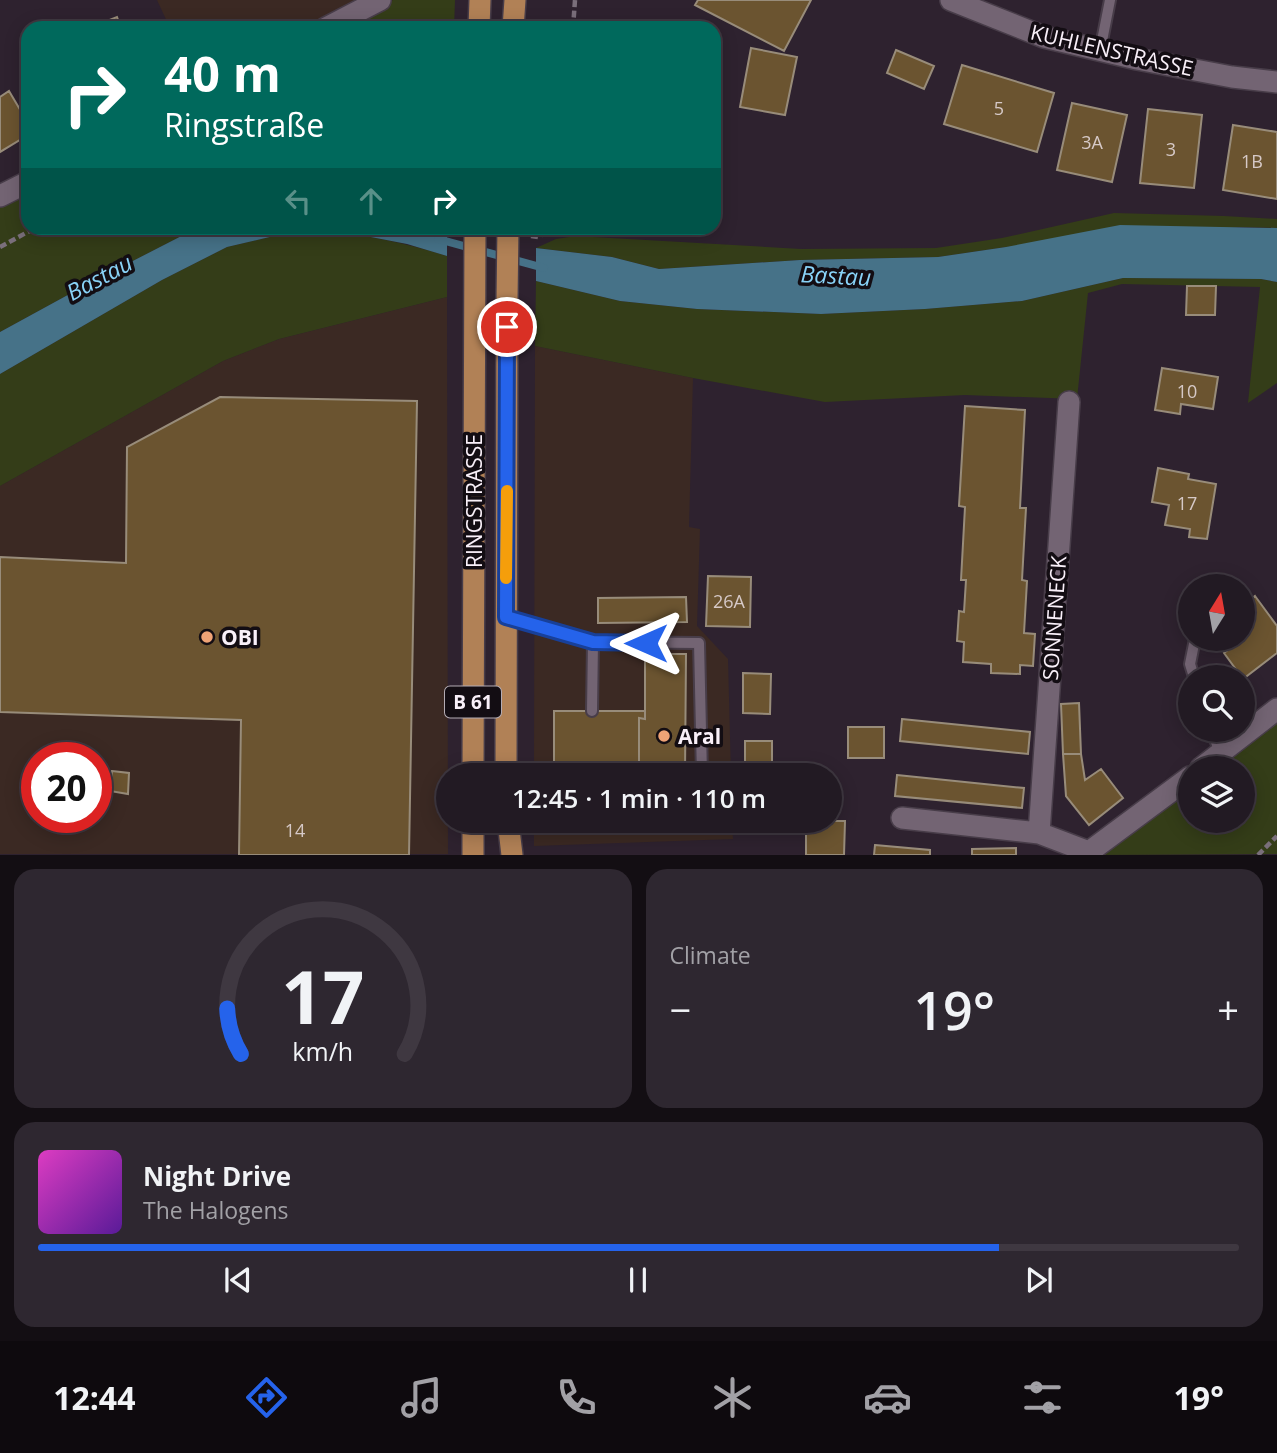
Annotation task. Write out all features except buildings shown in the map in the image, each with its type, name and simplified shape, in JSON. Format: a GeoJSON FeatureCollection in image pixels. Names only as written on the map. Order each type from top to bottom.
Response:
{"type":"FeatureCollection","features":[{"type":"Feature","properties":{"kind":"main road"},"geometry":{"type":"LineString","coordinates":[[479,21],[480,0]]}},
{"type":"Feature","properties":{"kind":"main road"},"geometry":{"type":"LineString","coordinates":[[514,21],[515,0]]}},
{"type":"Feature","properties":{"kind":"main road","name":"RINGSTRASSE"},"geometry":{"type":"LineString","coordinates":[[473,763],[475,235]]}},
{"type":"Feature","properties":{"kind":"main road","name":"RINGSTRASSE"},"geometry":{"type":"LineString","coordinates":[[506,763],[508,235]]}},
{"type":"Feature","properties":{"kind":"main road"},"geometry":{"type":"LineString","coordinates":[[472,855],[473,833]]}},
{"type":"Feature","properties":{"kind":"main road"},"geometry":{"type":"LineString","coordinates":[[512,833],[512,855]]}},
{"type":"Feature","properties":{"kind":"street"},"geometry":{"type":"LineString","coordinates":[[340,21],[380,0]]}},
{"type":"Feature","properties":{"kind":"street","name":"KUHLENSTRASSE"},"geometry":{"type":"LineString","coordinates":[[951,0],[1044,37],[1231,77],[1277,82]]}},
{"type":"Feature","properties":{"kind":"street"},"geometry":{"type":"LineString","coordinates":[[0,196],[21,186]]}},
{"type":"Feature","properties":{"kind":"street","name":"SONNENECK"},"geometry":{"type":"LineString","coordinates":[[1039,833],[1069,402]]}},
{"type":"Feature","properties":{"kind":"street"},"geometry":{"type":"LineString","coordinates":[[1217,756],[1277,709]]}},
{"type":"Feature","properties":{"kind":"street"},"geometry":{"type":"LineString","coordinates":[[902,818],[1039,833],[1088,853],[1178,786]]}},
{"type":"Feature","properties":{"kind":"lane"},"geometry":{"type":"LineString","coordinates":[[1100,51],[1110,0]]}},
{"type":"Feature","properties":{"kind":"lane"},"geometry":{"type":"LineString","coordinates":[[506,617],[593,642],[699,643],[702,763]]}},
{"type":"Feature","properties":{"kind":"lane"},"geometry":{"type":"LineString","coordinates":[[592,711],[593,642]]}},
{"type":"Feature","properties":{"kind":"lane"},"geometry":{"type":"LineString","coordinates":[[1216,742],[1220,754]]}},
{"type":"Feature","properties":{"kind":"path"},"geometry":{"type":"LineString","coordinates":[[574,21],[575,0]]}},
{"type":"Feature","properties":{"kind":"path"},"geometry":{"type":"LineString","coordinates":[[0,247],[22,235]]}},
{"type":"Feature","properties":{"kind":"path"},"geometry":{"type":"LineString","coordinates":[[1258,855],[1277,836]]}},
{"type":"Feature","properties":{"kind":"shaded area"},"geometry":{"type":"Polygon","coordinates":[[[157,0],[393,0],[353,21],[167,21],[157,0]]]}},
{"type":"Feature","properties":{"kind":"shaded area","name":"OBI"},"geometry":{"type":"Polygon","coordinates":[[[447,297],[448,763],[436,763],[436,833],[448,833],[448,854],[0,854],[0,486],[223,361],[279,339],[447,297]]]}},
{"type":"Feature","properties":{"kind":"shaded area"},"geometry":{"type":"Polygon","coordinates":[[[535,346],[693,378],[689,527],[700,529],[697,626],[728,659],[731,763],[534,763],[535,346]]]}},
{"type":"Feature","properties":{"kind":"shaded area"},"geometry":{"type":"Polygon","coordinates":[[[534,833],[733,833],[733,839],[534,846],[534,833]]]}},
{"type":"Feature","properties":{"kind":"green space"},"geometry":{"type":"Polygon","coordinates":[[[393,0],[455,0],[454,21],[353,21],[393,0]]]}},
{"type":"Feature","properties":{"kind":"green space"},"geometry":{"type":"Polygon","coordinates":[[[21,196],[21,235],[183,235],[0,332],[0,207],[21,196]]]}},
{"type":"Feature","properties":{"kind":"green space"},"geometry":{"type":"Polygon","coordinates":[[[1114,213],[1277,219],[1277,228],[1240,227],[1006,247],[938,257],[800,260],[659,269],[612,257],[536,248],[556,239],[576,236],[801,249],[936,248],[1002,238],[1114,213]]]}},
{"type":"Feature","properties":{"kind":"green space"},"geometry":{"type":"Polygon","coordinates":[[[358,235],[414,246],[447,256],[447,297],[279,339],[223,361],[0,486],[0,374],[162,280],[227,247],[274,236],[358,235]]]}},
{"type":"Feature","properties":{"kind":"green space"},"geometry":{"type":"Polygon","coordinates":[[[1123,278],[1261,279],[1277,282],[1277,383],[1248,403],[1260,287],[1122,284],[1088,293],[1077,399],[965,395],[825,402],[535,346],[536,281],[620,301],[697,309],[821,314],[1022,301],[1123,278]]]}},
{"type":"Feature","properties":{"kind":"green space"},"geometry":{"type":"Polygon","coordinates":[[[1277,708],[1277,854],[1088,855],[1178,784],[1178,833],[1255,833],[1255,756],[1214,756],[1232,742],[1255,742],[1255,725],[1277,708]]]}},
{"type":"Feature","properties":{"kind":"water"},"geometry":{"type":"Polygon","coordinates":[[[1120,225],[1277,228],[1277,282],[1261,279],[1123,278],[1022,301],[821,314],[697,309],[620,301],[536,281],[536,248],[612,257],[659,269],[800,260],[938,257],[1120,225]]]}},
{"type":"Feature","properties":{"kind":"water"},"geometry":{"type":"Polygon","coordinates":[[[183,235],[280,235],[227,247],[162,280],[0,374],[0,332],[183,235]]]}},
{"type":"Feature","properties":{"kind":"water"},"geometry":{"type":"Polygon","coordinates":[[[360,235],[447,235],[447,256],[407,244],[360,235]]]}},
{"type":"Feature","properties":{"kind":"waterway","name":"Bastau"},"geometry":{"type":"LineString","coordinates":[[438,239],[544,268]]}},
{"type":"Feature","properties":{"kind":"slow traffic"},"geometry":{"type":"LineString","coordinates":[[506,578],[507,491]]}},
{"type":"Feature","properties":{"kind":"place","name":"OBI"},"geometry":{"type":"Point","coordinates":[207,637]}},
{"type":"Feature","properties":{"kind":"place","name":"Aral"},"geometry":{"type":"Point","coordinates":[664,736]}},
{"type":"Feature","properties":{"kind":"route"},"geometry":{"type":"LineString","coordinates":[[507,327],[506,617],[593,642],[646,643]]}}]}
